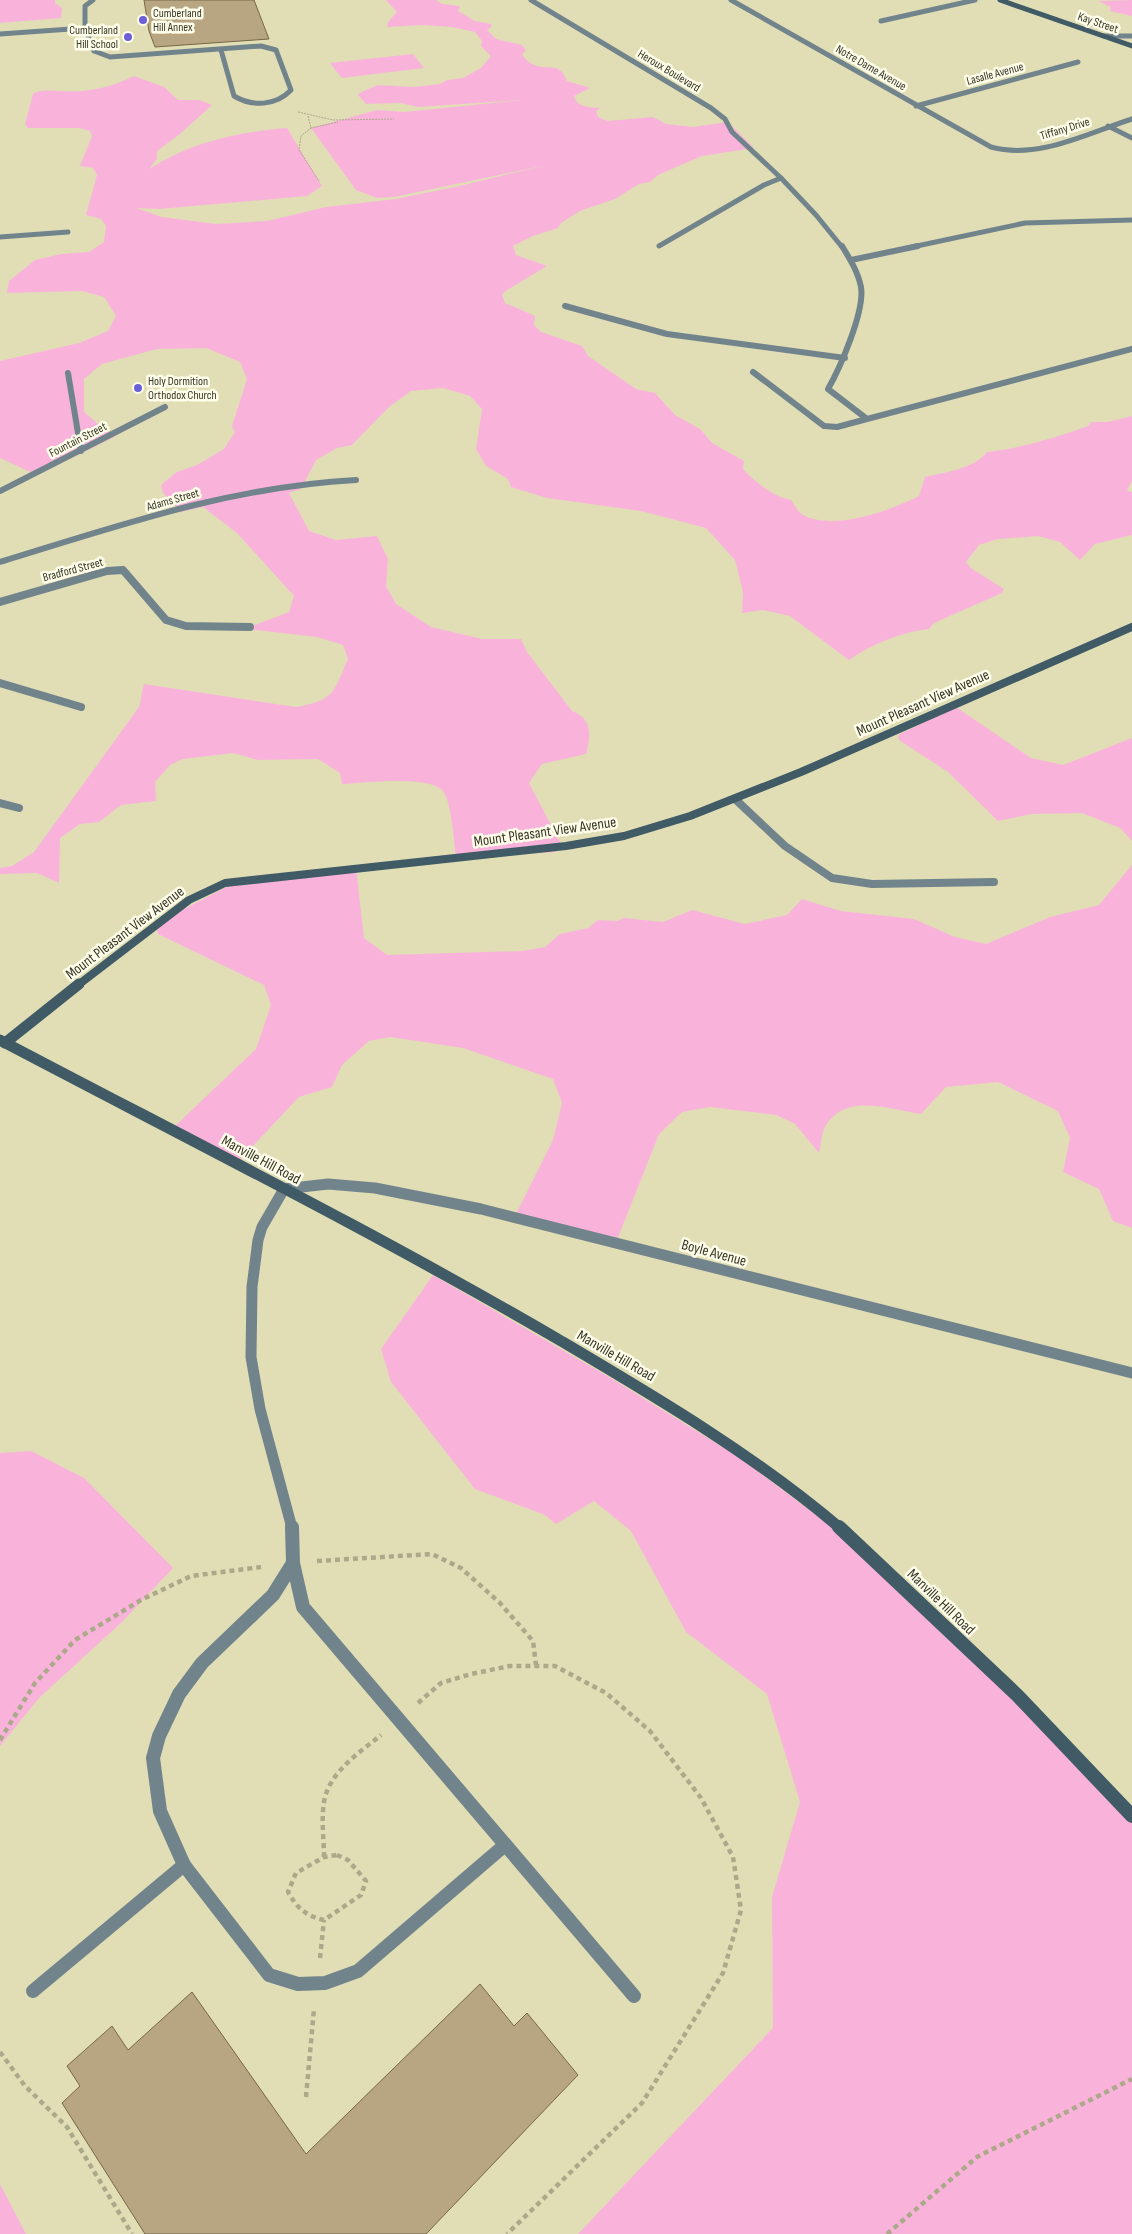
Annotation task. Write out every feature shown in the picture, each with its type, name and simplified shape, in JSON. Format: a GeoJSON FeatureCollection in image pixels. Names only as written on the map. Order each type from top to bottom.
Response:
{"type":"FeatureCollection","features":[{"type":"Feature","properties":{"kind":"street"},"geometry":{"type":"LineString","coordinates":[[93,0],[85,6],[85,28],[94,51],[110,57],[261,46],[276,50],[291,90],[286,96],[271,102],[254,102],[238,99],[234,96],[221,50]]}},
{"type":"Feature","properties":{"kind":"street","name":"Heroux Boulevard"},"geometry":{"type":"LineString","coordinates":[[531,0],[711,108],[724,119],[732,132],[781,178],[822,222],[851,260],[861,288],[853,333],[845,358],[828,389],[867,419]]}},
{"type":"Feature","properties":{"kind":"street","name":"Notre Dame Avenue"},"geometry":{"type":"LineString","coordinates":[[732,0],[983,144],[1002,150]]}},
{"type":"Feature","properties":{"kind":"street"},"geometry":{"type":"LineString","coordinates":[[881,21],[975,0]]}},
{"type":"Feature","properties":{"kind":"street","name":"Kay Street"},"geometry":{"type":"LineString","coordinates":[[1000,0],[1132,46]]}},
{"type":"Feature","properties":{"kind":"street"},"geometry":{"type":"LineString","coordinates":[[0,34],[85,28]]}},
{"type":"Feature","properties":{"kind":"street"},"geometry":{"type":"LineString","coordinates":[[1104,36],[1132,36]]}},
{"type":"Feature","properties":{"kind":"street","name":"Lasalle Avenue"},"geometry":{"type":"LineString","coordinates":[[916,106],[1078,62]]}},
{"type":"Feature","properties":{"kind":"street","name":"Tiffany Drive"},"geometry":{"type":"LineString","coordinates":[[1002,150],[1019,151],[1042,147],[1132,119]]}},
{"type":"Feature","properties":{"kind":"street"},"geometry":{"type":"LineString","coordinates":[[1108,126],[1132,138]]}},
{"type":"Feature","properties":{"kind":"street"},"geometry":{"type":"LineString","coordinates":[[659,246],[764,185],[781,178]]}},
{"type":"Feature","properties":{"kind":"street"},"geometry":{"type":"LineString","coordinates":[[851,260],[1026,223],[1132,220]]}},
{"type":"Feature","properties":{"kind":"street"},"geometry":{"type":"LineString","coordinates":[[0,237],[68,232]]}},
{"type":"Feature","properties":{"kind":"street"},"geometry":{"type":"LineString","coordinates":[[566,306],[667,334],[845,358]]}},
{"type":"Feature","properties":{"kind":"street"},"geometry":{"type":"LineString","coordinates":[[753,372],[824,426],[837,427],[1132,349]]}},
{"type":"Feature","properties":{"kind":"street"},"geometry":{"type":"LineString","coordinates":[[68,373],[81,451]]}},
{"type":"Feature","properties":{"kind":"street","name":"Fountain Street"},"geometry":{"type":"LineString","coordinates":[[0,491],[165,407]]}},
{"type":"Feature","properties":{"kind":"street","name":"Adams Street"},"geometry":{"type":"LineString","coordinates":[[0,562],[208,501],[312,480],[356,480]]}},
{"type":"Feature","properties":{"kind":"street","name":"Bradford Street"},"geometry":{"type":"LineString","coordinates":[[0,602],[107,571],[123,570],[166,620],[186,626],[250,627]]}},
{"type":"Feature","properties":{"kind":"street","name":"Mount Pleasant View Avenue"},"geometry":{"type":"LineString","coordinates":[[2,1042],[189,900],[225,883],[566,846],[624,836],[690,816],[801,772],[1132,627]]}},
{"type":"Feature","properties":{"kind":"street"},"geometry":{"type":"LineString","coordinates":[[0,684],[81,708]]}},
{"type":"Feature","properties":{"kind":"street"},"geometry":{"type":"LineString","coordinates":[[734,799],[785,846],[832,878],[872,884],[994,882]]}},
{"type":"Feature","properties":{"kind":"street"},"geometry":{"type":"LineString","coordinates":[[0,803],[19,808]]}},
{"type":"Feature","properties":{"kind":"street","name":"Manville Hill Road"},"geometry":{"type":"LineString","coordinates":[[2,1042],[461,1282],[664,1402],[791,1488],[839,1527],[1018,1696],[1132,1816]]}},
{"type":"Feature","properties":{"kind":"street","name":"Boyle Avenue"},"geometry":{"type":"LineString","coordinates":[[284,1190],[328,1184],[375,1188],[481,1209],[1132,1373]]}},
{"type":"Feature","properties":{"kind":"street"},"geometry":{"type":"LineString","coordinates":[[284,1190],[262,1227],[258,1240],[252,1296],[251,1357],[260,1409],[292,1524],[292,1563],[302,1607],[634,1996]]}},
{"type":"Feature","properties":{"kind":"street"},"geometry":{"type":"LineString","coordinates":[[292,1563],[273,1595],[202,1662],[179,1694],[159,1736],[154,1758],[160,1811],[184,1865],[269,1975],[298,1984],[326,1984],[358,1971],[505,1845]]}},
{"type":"Feature","properties":{"kind":"street"},"geometry":{"type":"LineString","coordinates":[[33,1991],[184,1865]]}},
{"type":"Feature","properties":{"kind":"path"},"geometry":{"type":"LineString","coordinates":[[292,110],[308,116],[342,121]]}},
{"type":"Feature","properties":{"kind":"path"},"geometry":{"type":"LineString","coordinates":[[308,116],[311,128]]}},
{"type":"Feature","properties":{"kind":"path"},"geometry":{"type":"LineString","coordinates":[[319,181],[298,150],[300,136],[305,130],[342,121],[394,119]]}},
{"type":"Feature","properties":{"kind":"path"},"geometry":{"type":"LineString","coordinates":[[324,1857],[324,1802],[330,1784],[342,1770],[441,1683],[510,1666],[555,1666],[606,1693],[650,1731],[701,1798],[733,1857],[741,1910],[723,1973],[642,2103],[507,2234]]}},
{"type":"Feature","properties":{"kind":"path"},"geometry":{"type":"LineString","coordinates":[[337,1855],[348,1860],[366,1882],[362,1895],[324,1920],[307,1916],[294,1904],[288,1892],[296,1873],[324,1857],[337,1855]]}},
{"type":"Feature","properties":{"kind":"path"},"geometry":{"type":"LineString","coordinates":[[0,2052],[25,2086],[67,2127],[132,2234]]}},
{"type":"Feature","properties":{"kind":"path"},"geometry":{"type":"LineString","coordinates":[[887,2234],[977,2157],[1132,2079]]}},
{"type":"Feature","properties":{"kind":"shaded area"},"geometry":{"type":"Polygon","coordinates":[[[0,0],[55,0],[55,3],[62,8],[61,18],[0,23],[0,0]]]}},
{"type":"Feature","properties":{"kind":"shaded area"},"geometry":{"type":"Polygon","coordinates":[[[386,0],[436,0],[442,4],[460,6],[458,11],[475,21],[491,24],[492,26],[487,30],[496,39],[522,45],[526,50],[522,55],[532,64],[557,69],[561,71],[567,81],[590,88],[574,96],[581,105],[600,108],[596,111],[598,117],[608,121],[653,117],[666,124],[693,127],[728,122],[754,148],[702,156],[658,175],[650,182],[639,184],[615,199],[580,211],[561,223],[558,228],[533,236],[513,246],[516,255],[547,266],[502,294],[505,303],[535,316],[534,325],[541,332],[582,346],[588,356],[636,389],[655,393],[675,415],[700,429],[712,443],[744,461],[743,469],[758,483],[771,492],[791,500],[801,514],[830,521],[862,517],[907,502],[919,496],[925,477],[967,466],[987,452],[1013,448],[1051,438],[1088,426],[1091,422],[1108,422],[1132,416],[1132,481],[1127,490],[1132,492],[1132,535],[1095,544],[1080,560],[1060,542],[1038,536],[998,539],[979,545],[966,562],[971,568],[1004,589],[1002,593],[934,623],[929,629],[887,640],[849,660],[790,616],[763,610],[742,613],[743,592],[735,560],[706,528],[641,511],[547,498],[511,487],[508,479],[486,466],[476,449],[482,409],[470,396],[443,388],[411,391],[389,407],[352,445],[337,448],[316,460],[301,489],[289,493],[309,531],[336,540],[377,536],[388,559],[386,586],[396,604],[431,627],[482,639],[521,639],[527,652],[572,711],[584,719],[589,729],[586,754],[542,764],[529,783],[563,848],[555,852],[456,858],[448,803],[442,790],[434,785],[409,781],[342,784],[340,773],[318,759],[258,760],[233,753],[183,759],[170,765],[155,782],[156,801],[121,805],[99,822],[80,824],[60,838],[59,883],[37,873],[0,874],[0,868],[12,866],[34,852],[139,707],[144,684],[296,707],[326,698],[339,680],[348,659],[343,645],[317,637],[248,629],[289,612],[294,596],[237,533],[203,507],[181,512],[163,493],[161,485],[177,472],[197,465],[224,449],[235,432],[232,426],[247,379],[240,362],[206,348],[157,349],[102,364],[84,379],[84,412],[105,430],[116,434],[114,437],[37,475],[0,458],[0,361],[79,343],[108,331],[116,316],[104,297],[82,291],[7,293],[9,281],[35,260],[61,254],[89,252],[104,242],[106,226],[101,219],[86,215],[97,175],[93,168],[80,166],[92,136],[90,131],[79,128],[28,128],[25,124],[33,94],[42,91],[98,89],[134,76],[164,87],[178,100],[200,100],[212,105],[180,134],[157,151],[157,159],[149,169],[198,145],[251,132],[287,128],[322,186],[307,196],[159,209],[136,208],[162,217],[216,224],[267,221],[326,207],[396,199],[547,165],[394,197],[377,198],[356,190],[311,128],[377,110],[404,112],[522,100],[418,107],[401,103],[366,104],[358,95],[359,93],[378,85],[413,87],[440,84],[447,80],[463,78],[481,68],[491,56],[481,46],[482,41],[475,32],[452,27],[422,25],[387,27],[388,22],[397,12],[386,0]]]}},
{"type":"Feature","properties":{"kind":"shaded area"},"geometry":{"type":"Polygon","coordinates":[[[1132,0],[1132,16],[1110,11],[1111,7],[1098,1],[1132,0]]]}},
{"type":"Feature","properties":{"kind":"shaded area"},"geometry":{"type":"Polygon","coordinates":[[[413,54],[424,68],[342,78],[330,63],[413,54]]]}},
{"type":"Feature","properties":{"kind":"shaded area"},"geometry":{"type":"Polygon","coordinates":[[[956,707],[1031,758],[1063,765],[1132,738],[1132,841],[1120,828],[1082,813],[1032,814],[998,821],[948,772],[899,740],[898,735],[956,707]]]}},
{"type":"Feature","properties":{"kind":"shaded area"},"geometry":{"type":"Polygon","coordinates":[[[1132,865],[1132,1228],[1113,1221],[1099,1189],[1063,1172],[1070,1138],[1058,1111],[998,1082],[946,1087],[921,1114],[868,1106],[855,1106],[844,1110],[834,1116],[825,1127],[819,1153],[795,1124],[776,1115],[710,1107],[682,1112],[659,1134],[617,1240],[513,1220],[553,1140],[562,1103],[553,1079],[463,1048],[390,1037],[369,1041],[342,1065],[332,1087],[299,1097],[236,1164],[174,1127],[256,1049],[271,1005],[264,985],[158,934],[157,930],[171,916],[234,883],[356,868],[364,938],[387,955],[522,951],[545,947],[560,934],[588,928],[598,920],[617,921],[624,918],[663,922],[692,910],[745,924],[787,915],[802,899],[841,911],[914,919],[955,937],[986,944],[1050,917],[1099,905],[1132,865]]]}},
{"type":"Feature","properties":{"kind":"shaded area"},"geometry":{"type":"Polygon","coordinates":[[[433,1275],[609,1377],[740,1458],[889,1570],[1132,1816],[1132,2234],[578,2234],[773,2028],[772,1897],[800,1802],[767,1694],[686,1632],[631,1531],[594,1501],[556,1524],[545,1515],[475,1489],[391,1382],[381,1349],[433,1275]]]}},
{"type":"Feature","properties":{"kind":"shaded area"},"geometry":{"type":"Polygon","coordinates":[[[31,1451],[84,1478],[173,1568],[122,1622],[39,1698],[0,1746],[0,1453],[31,1451]]]}},
{"type":"Feature","properties":{"kind":"shaded area"},"geometry":{"type":"Polygon","coordinates":[[[0,2184],[26,2234],[0,2234],[0,2184]]]}},
{"type":"Feature","properties":{"kind":"building"},"geometry":{"type":"Polygon","coordinates":[[[144,0],[254,0],[269,39],[155,47],[149,31],[144,0]]]}},
{"type":"Feature","properties":{"kind":"building"},"geometry":{"type":"Polygon","coordinates":[[[480,1984],[514,2026],[527,2013],[578,2075],[426,2234],[145,2234],[62,2103],[80,2086],[67,2066],[112,2026],[128,2050],[192,1992],[306,2154],[480,1984]]]}},
{"type":"Feature","properties":{"kind":"place","name":"Cumberland Hill Annex"},"geometry":{"type":"Point","coordinates":[143,20]}},
{"type":"Feature","properties":{"kind":"place","name":"Cumberland Hill School"},"geometry":{"type":"Point","coordinates":[128,37]}},
{"type":"Feature","properties":{"kind":"place","name":"Holy Dormition Orthodox Church"},"geometry":{"type":"Point","coordinates":[138,388]}}]}
